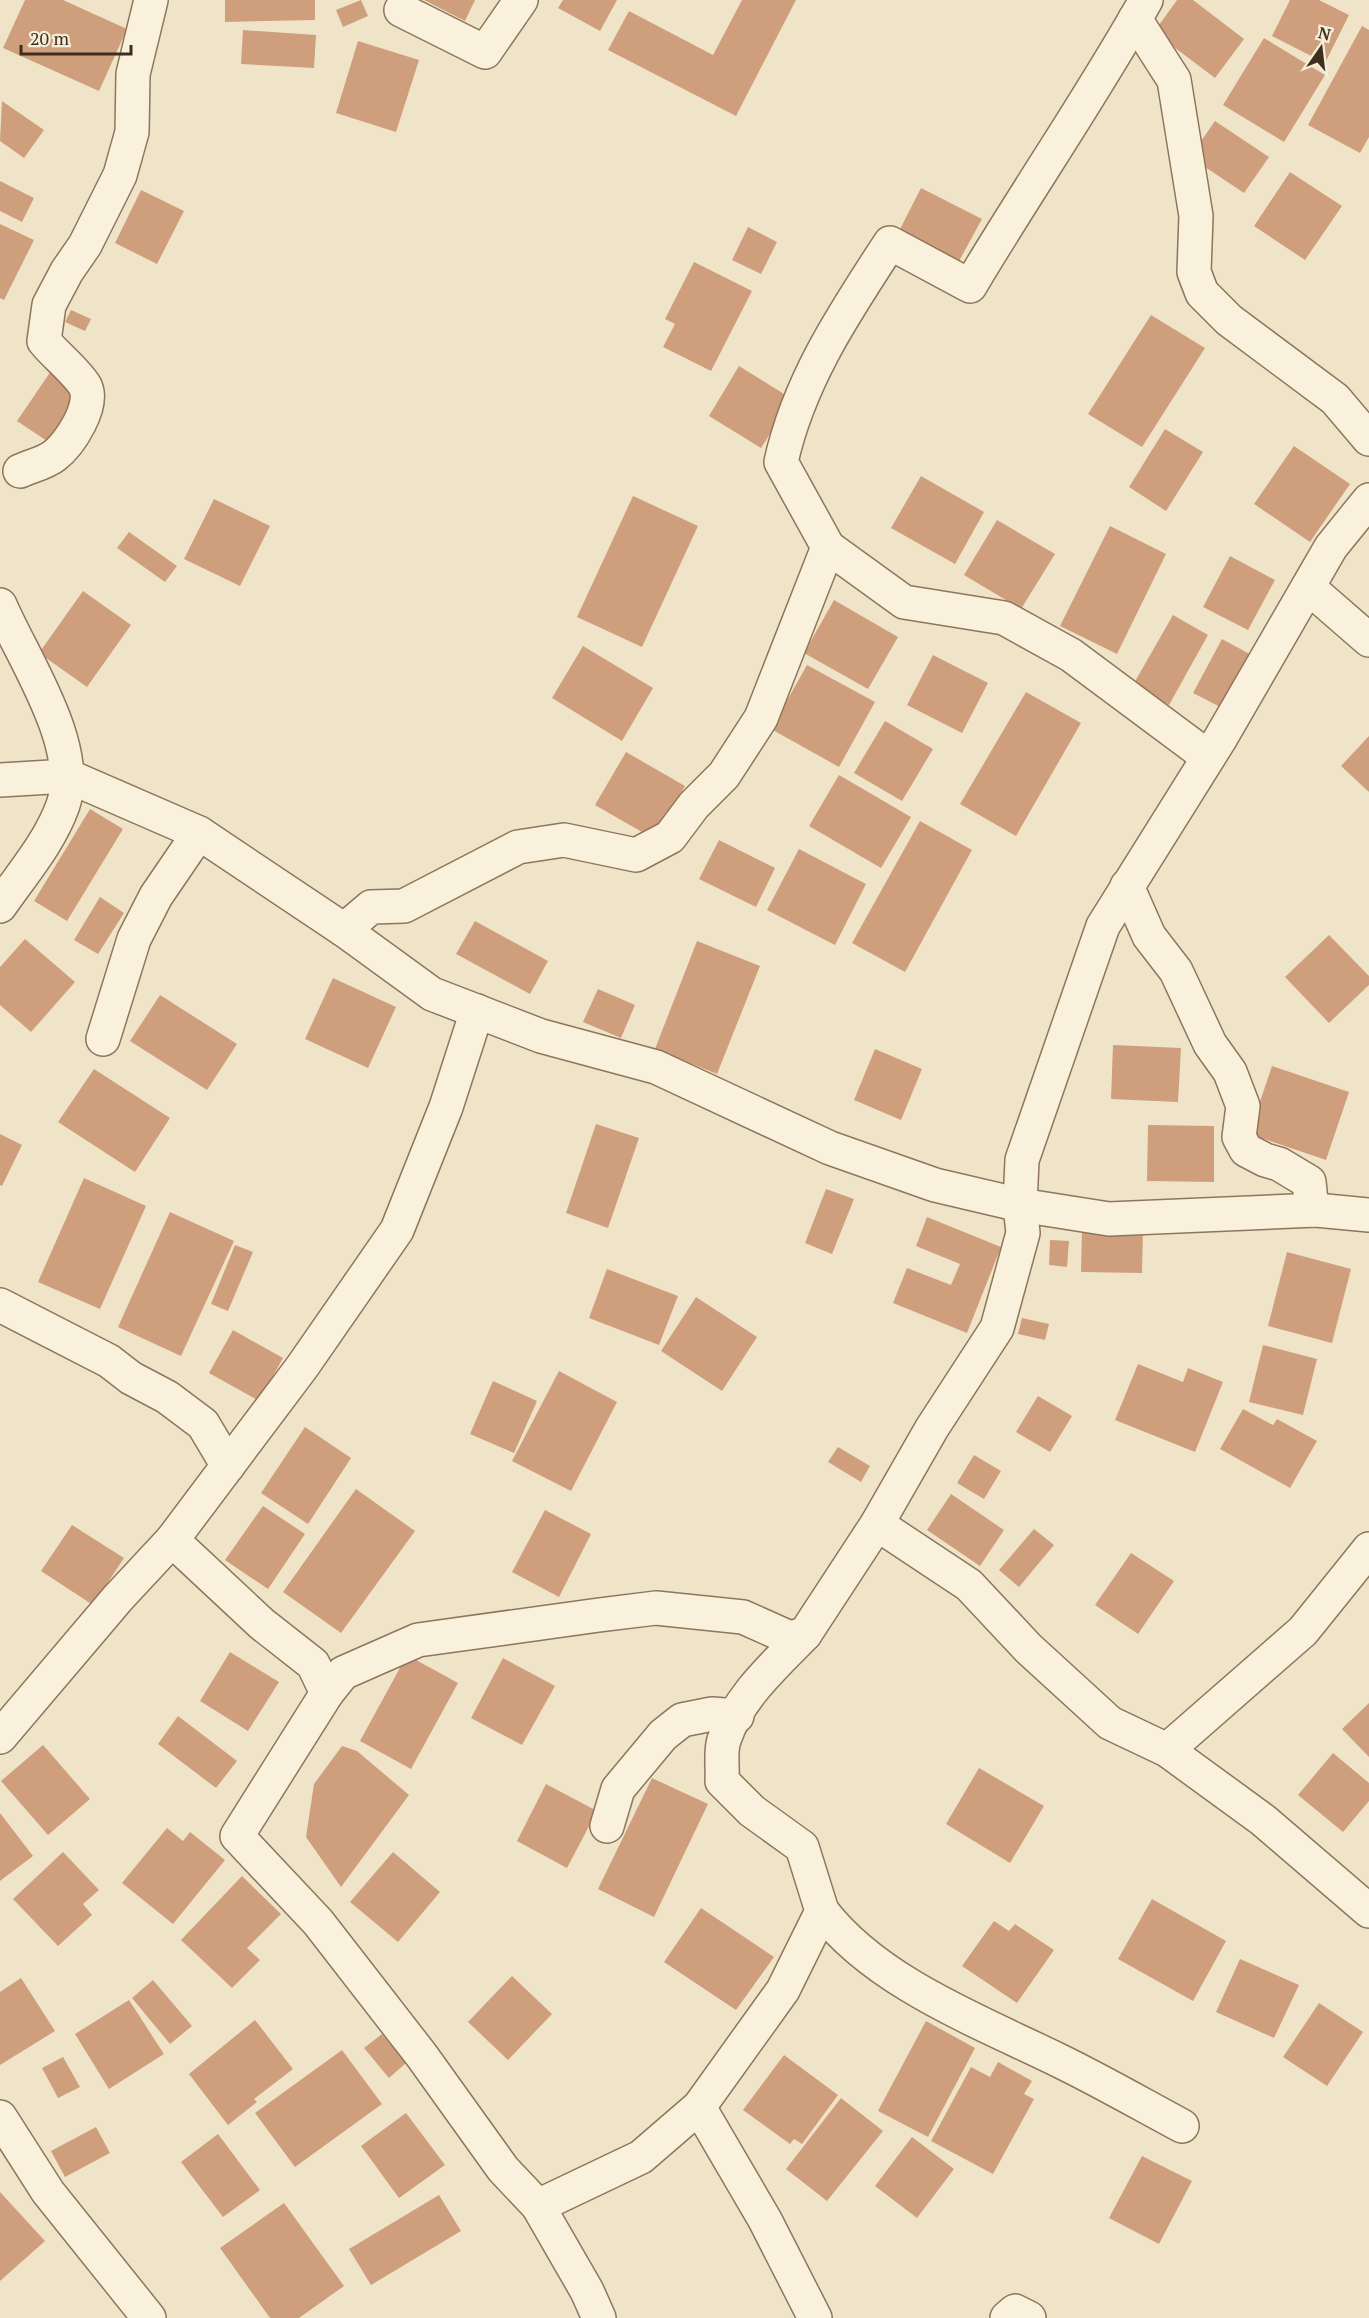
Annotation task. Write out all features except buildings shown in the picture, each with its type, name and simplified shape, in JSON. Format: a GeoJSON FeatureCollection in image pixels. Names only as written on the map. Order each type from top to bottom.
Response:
{"type":"FeatureCollection","features":[{"type":"Feature","properties":{"kind":"street"},"geometry":{"type":"LineString","coordinates":[[20,471],[55,455],[79,428],[87,400],[87,389],[44,341],[49,305],[67,271],[85,245],[120,175],[132,132],[133,74],[151,0]]}},
{"type":"Feature","properties":{"kind":"street"},"geometry":{"type":"LineString","coordinates":[[401,10],[485,51],[521,0]]}},
{"type":"Feature","properties":{"kind":"street"},"geometry":{"type":"LineString","coordinates":[[1141,10],[1174,80],[1196,216],[1194,272],[1202,293],[1229,320],[1335,399],[1369,439]]}},
{"type":"Feature","properties":{"kind":"street"},"geometry":{"type":"LineString","coordinates":[[1141,10],[1096,88],[1012,214],[970,286],[890,243],[832,331],[789,424],[781,462],[828,547],[904,602],[1004,618],[1071,655],[1208,757]]}},
{"type":"Feature","properties":{"kind":"street"},"geometry":{"type":"LineString","coordinates":[[1182,2126],[1073,2067],[941,2003],[849,1941],[822,1911],[802,1847],[752,1811],[722,1781],[723,1741],[752,1689],[805,1634],[877,1524],[932,1428],[997,1328],[1023,1233],[1020,1205],[1022,1160],[1103,926],[1208,757],[1331,547],[1369,500]]}},
{"type":"Feature","properties":{"kind":"street"},"geometry":{"type":"LineString","coordinates":[[344,930],[371,907],[404,906],[518,847],[564,840],[636,855],[669,837],[694,805],[724,775],[760,718],[828,547]]}},
{"type":"Feature","properties":{"kind":"street"},"geometry":{"type":"LineString","coordinates":[[1308,587],[1369,640]]}},
{"type":"Feature","properties":{"kind":"street"},"geometry":{"type":"LineString","coordinates":[[0,605],[57,724],[68,776],[63,805],[48,836],[0,906]]}},
{"type":"Feature","properties":{"kind":"street"},"geometry":{"type":"LineString","coordinates":[[0,780],[68,776],[199,833],[344,930],[432,994],[541,1036],[657,1067],[830,1148],[935,1185],[1020,1205],[1109,1219],[1312,1210],[1369,1215]]}},
{"type":"Feature","properties":{"kind":"street"},"geometry":{"type":"LineString","coordinates":[[103,1039],[134,939],[156,896],[199,833]]}},
{"type":"Feature","properties":{"kind":"street"},"geometry":{"type":"LineString","coordinates":[[1127,886],[1149,936],[1176,971],[1210,1044],[1230,1072],[1243,1106],[1239,1137],[1246,1150],[1279,1164],[1308,1181],[1312,1210]]}},
{"type":"Feature","properties":{"kind":"street"},"geometry":{"type":"LineString","coordinates":[[0,1737],[111,1606],[172,1540],[302,1367],[396,1230],[446,1107],[477,1011]]}},
{"type":"Feature","properties":{"kind":"street"},"geometry":{"type":"LineString","coordinates":[[0,1305],[109,1361],[131,1378],[167,1397],[203,1424],[228,1467]]}},
{"type":"Feature","properties":{"kind":"street"},"geometry":{"type":"LineString","coordinates":[[877,1524],[969,1585],[1028,1648],[1110,1723],[1167,1750],[1263,1820],[1369,1911]]}},
{"type":"Feature","properties":{"kind":"street"},"geometry":{"type":"LineString","coordinates":[[172,1540],[262,1624],[313,1664],[327,1693]]}},
{"type":"Feature","properties":{"kind":"street"},"geometry":{"type":"LineString","coordinates":[[1167,1750],[1303,1631],[1369,1549]]}},
{"type":"Feature","properties":{"kind":"street"},"geometry":{"type":"LineString","coordinates":[[599,2318],[587,2291],[538,2206],[503,2169],[423,2056],[318,1922],[237,1836],[327,1693],[343,1673],[418,1640],[656,1608],[743,1617],[790,1638],[805,1634]]}},
{"type":"Feature","properties":{"kind":"street"},"geometry":{"type":"LineString","coordinates":[[607,1826],[618,1789],[663,1734],[682,1720],[712,1714],[737,1716]]}},
{"type":"Feature","properties":{"kind":"street"},"geometry":{"type":"LineString","coordinates":[[538,2206],[641,2157],[699,2107],[783,1990],[822,1911]]}},
{"type":"Feature","properties":{"kind":"street"},"geometry":{"type":"LineString","coordinates":[[699,2107],[765,2220],[815,2318]]}},
{"type":"Feature","properties":{"kind":"street"},"geometry":{"type":"LineString","coordinates":[[0,2117],[48,2192],[148,2318]]}},
{"type":"Feature","properties":{"kind":"street"},"geometry":{"type":"LineString","coordinates":[[1007,2318],[1015,2311],[1029,2318]]}}]}
